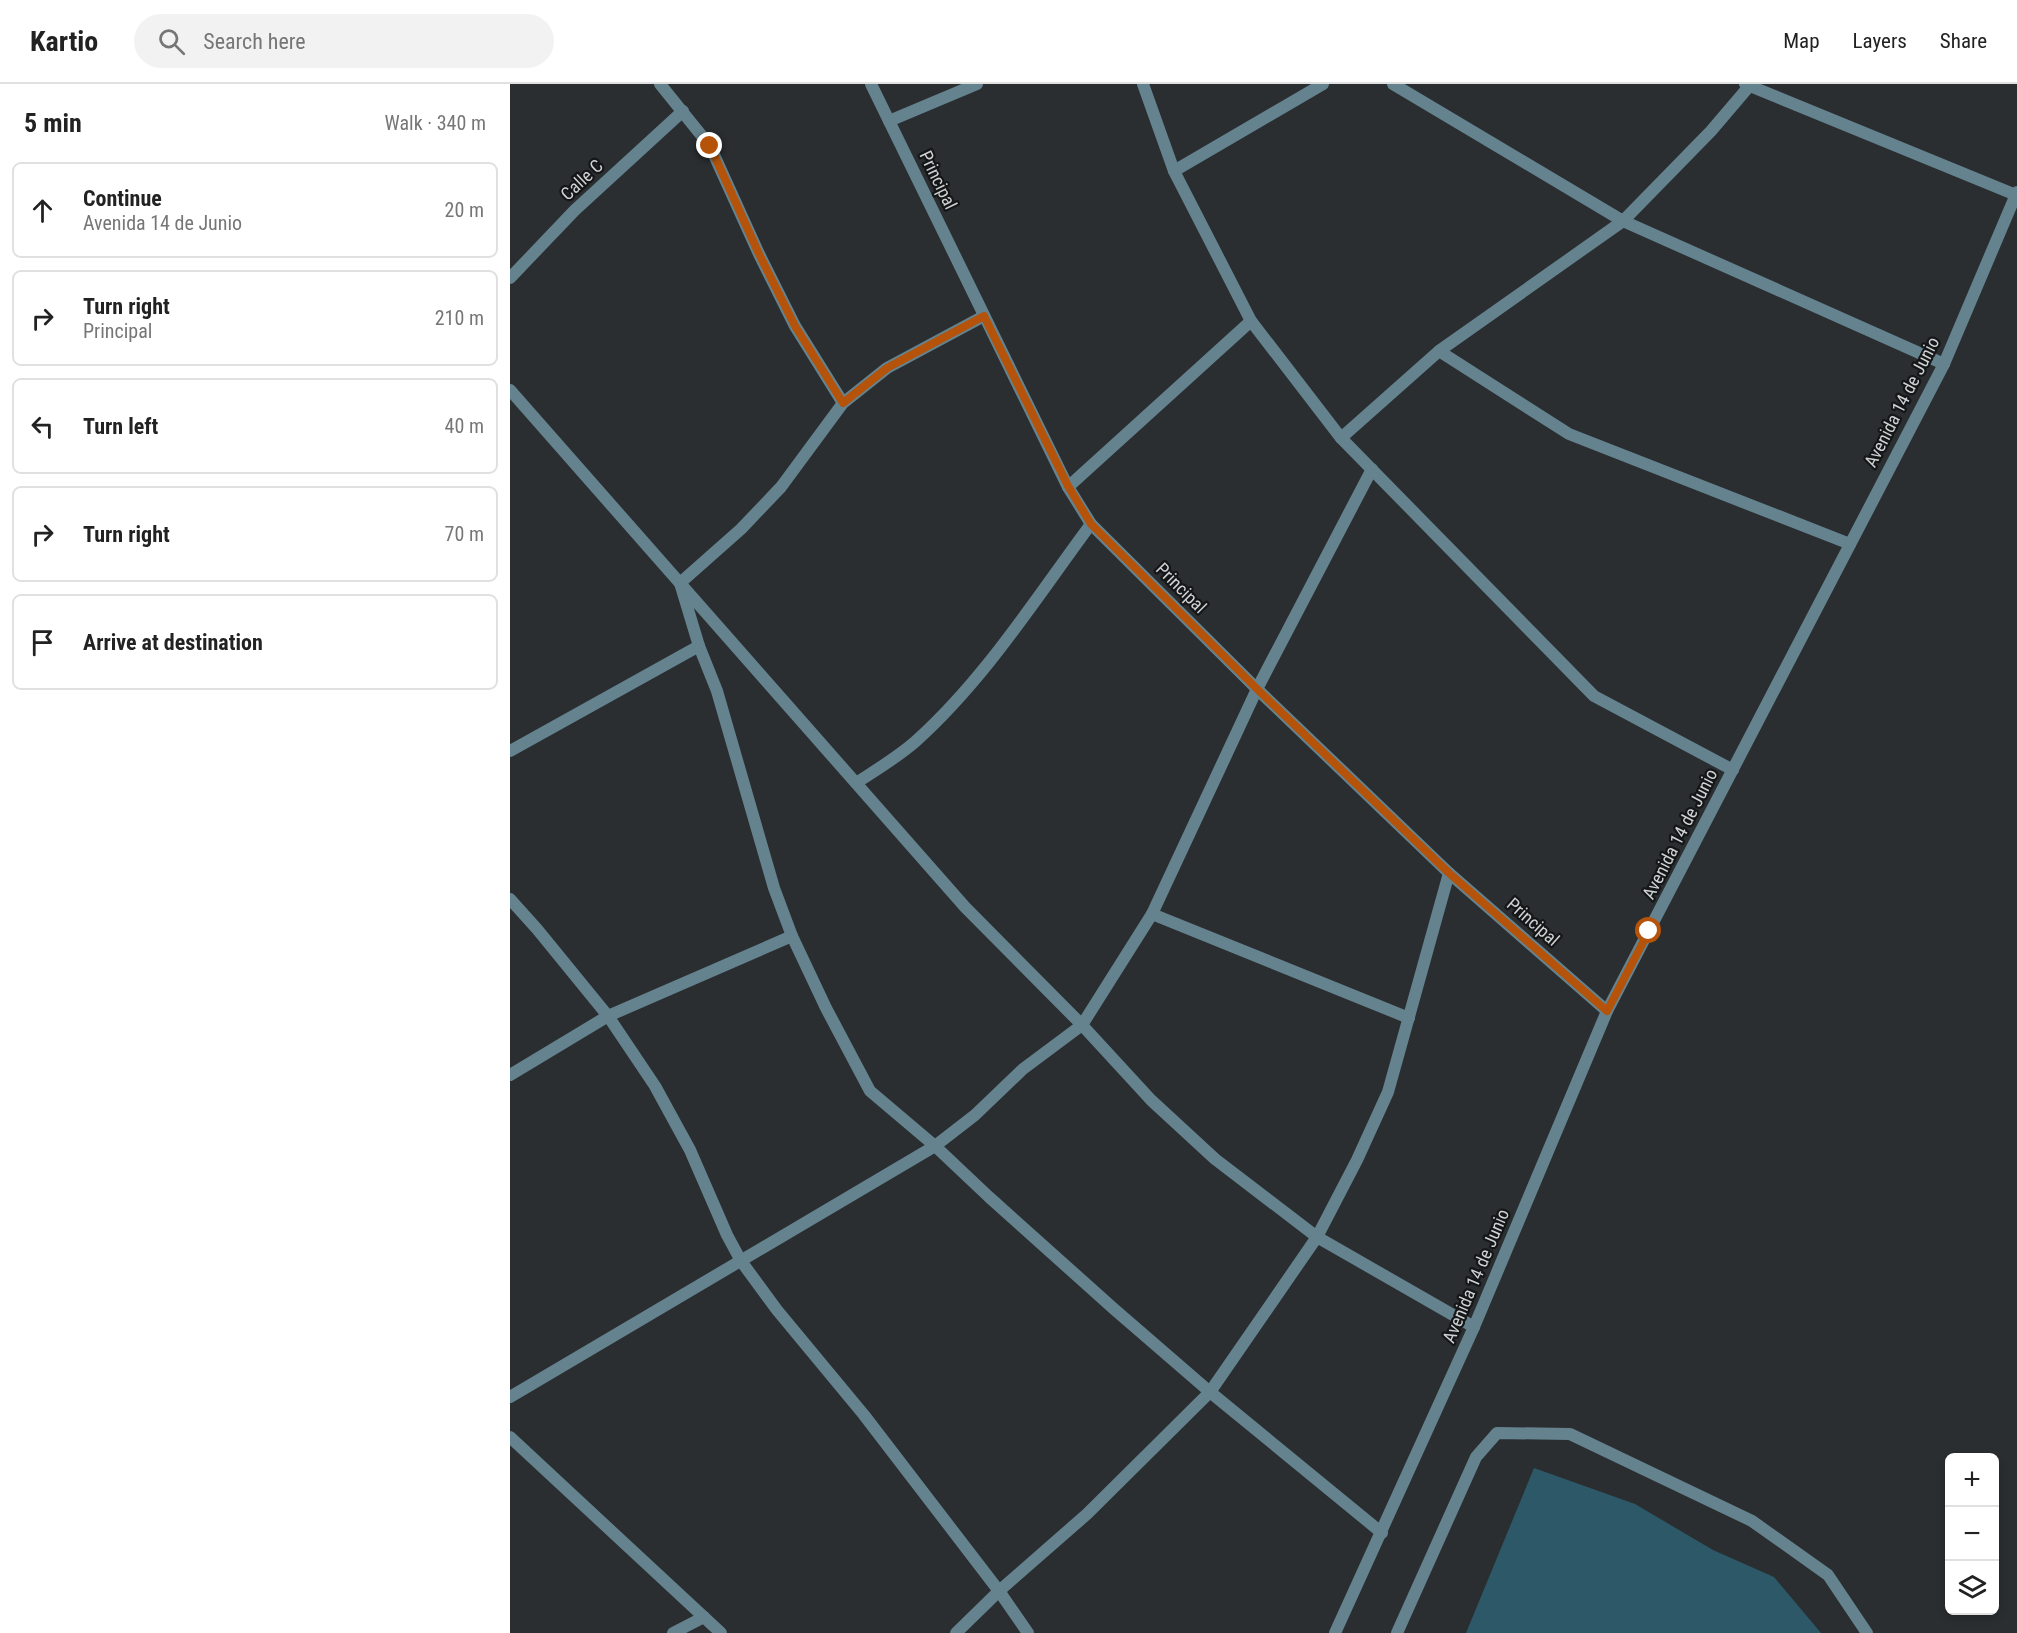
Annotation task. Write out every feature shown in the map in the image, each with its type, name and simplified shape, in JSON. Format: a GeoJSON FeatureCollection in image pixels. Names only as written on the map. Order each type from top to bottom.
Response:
{"type":"FeatureCollection","features":[{"type":"Feature","properties":{"kind":"street"},"geometry":{"type":"LineString","coordinates":[[660,84],[710,146],[759,254],[795,326],[843,403]]}},
{"type":"Feature","properties":{"kind":"street","name":"Principal"},"geometry":{"type":"LineString","coordinates":[[872,84],[1068,486],[1091,524],[1257,689],[1449,873],[1607,1011]]}},
{"type":"Feature","properties":{"kind":"street"},"geometry":{"type":"LineString","coordinates":[[889,121],[977,84]]}},
{"type":"Feature","properties":{"kind":"street"},"geometry":{"type":"LineString","coordinates":[[1143,84],[1174,171],[1251,321],[1341,438],[1594,696],[1733,770]]}},
{"type":"Feature","properties":{"kind":"street"},"geometry":{"type":"LineString","coordinates":[[1174,171],[1323,84]]}},
{"type":"Feature","properties":{"kind":"street"},"geometry":{"type":"LineString","coordinates":[[1393,84],[1623,221],[1944,364]]}},
{"type":"Feature","properties":{"kind":"street"},"geometry":{"type":"LineString","coordinates":[[1341,438],[1439,351],[1623,221],[1711,130],[1748,85],[2016,194]]}},
{"type":"Feature","properties":{"kind":"street","name":"Calle C"},"geometry":{"type":"LineString","coordinates":[[510,278],[575,210],[682,111]]}},
{"type":"Feature","properties":{"kind":"street","name":"Avenida 14 de Junio"},"geometry":{"type":"LineString","coordinates":[[1335,1633],[1474,1327],[1607,1011],[1944,364],[2016,194]]}},
{"type":"Feature","properties":{"kind":"street"},"geometry":{"type":"LineString","coordinates":[[680,583],[741,529],[781,487],[843,403],[887,368],[984,316]]}},
{"type":"Feature","properties":{"kind":"street"},"geometry":{"type":"LineString","coordinates":[[1068,486],[1251,321]]}},
{"type":"Feature","properties":{"kind":"street"},"geometry":{"type":"LineString","coordinates":[[1439,351],[1569,434],[1850,544]]}},
{"type":"Feature","properties":{"kind":"street"},"geometry":{"type":"LineString","coordinates":[[510,390],[966,907],[1082,1025],[1151,1100],[1215,1159],[1317,1237],[1474,1327]]}},
{"type":"Feature","properties":{"kind":"street"},"geometry":{"type":"LineString","coordinates":[[510,1397],[935,1146],[975,1115],[1023,1069],[1082,1025],[1152,914],[1257,689],[1372,469]]}},
{"type":"Feature","properties":{"kind":"street"},"geometry":{"type":"LineString","coordinates":[[856,783],[914,743],[958,701],[1091,524]]}},
{"type":"Feature","properties":{"kind":"street"},"geometry":{"type":"LineString","coordinates":[[680,583],[699,646],[717,691],[774,888],[792,936],[826,1008],[870,1090],[1210,1392],[1382,1533]]}},
{"type":"Feature","properties":{"kind":"street"},"geometry":{"type":"LineString","coordinates":[[510,751],[699,646]]}},
{"type":"Feature","properties":{"kind":"street"},"geometry":{"type":"LineString","coordinates":[[956,1633],[999,1591],[1087,1514],[1210,1392],[1317,1237],[1357,1160],[1388,1092],[1449,873]]}},
{"type":"Feature","properties":{"kind":"street"},"geometry":{"type":"LineString","coordinates":[[510,899],[608,1016],[655,1086],[690,1150],[727,1235],[741,1261],[777,1310],[864,1415],[999,1591],[1028,1633]]}},
{"type":"Feature","properties":{"kind":"street"},"geometry":{"type":"LineString","coordinates":[[1152,914],[1409,1018]]}},
{"type":"Feature","properties":{"kind":"street"},"geometry":{"type":"LineString","coordinates":[[510,1075],[608,1016],[792,936]]}},
{"type":"Feature","properties":{"kind":"street"},"geometry":{"type":"LineString","coordinates":[[1397,1633],[1476,1456],[1497,1433],[1570,1434],[1752,1521],[1828,1575],[1867,1633]]}},
{"type":"Feature","properties":{"kind":"street"},"geometry":{"type":"LineString","coordinates":[[510,1437],[721,1633]]}},
{"type":"Feature","properties":{"kind":"street"},"geometry":{"type":"LineString","coordinates":[[673,1633],[704,1617]]}},
{"type":"Feature","properties":{"kind":"shaded area"},"geometry":{"type":"Polygon","coordinates":[[[1534,1468],[1635,1504],[1713,1550],[1774,1577],[1821,1633],[1466,1633],[1534,1468]]]}},
{"type":"Feature","properties":{"kind":"route"},"geometry":{"type":"LineString","coordinates":[[710,146],[759,254],[795,326],[843,403],[887,368],[984,316],[1068,486],[1091,524],[1257,689],[1449,873],[1607,1011],[1649,931]]}}]}
